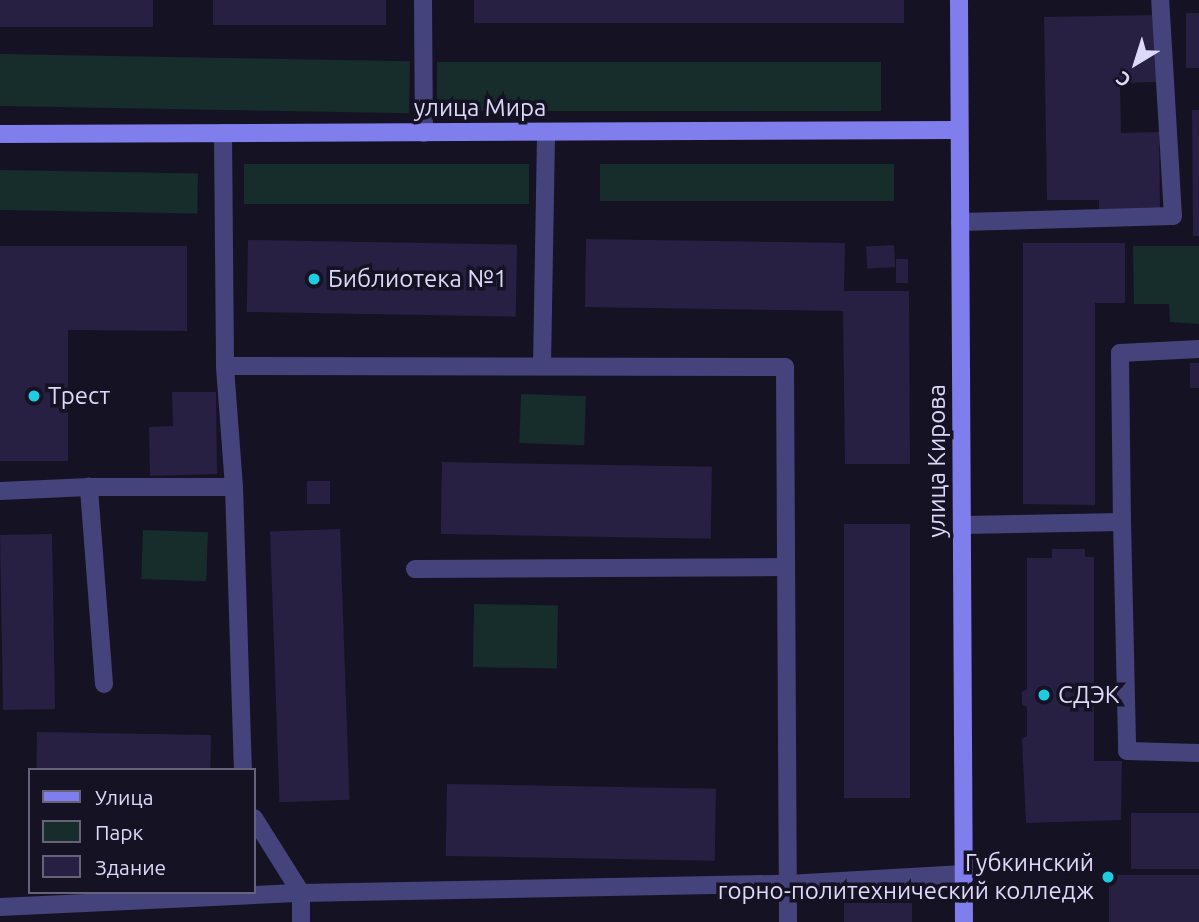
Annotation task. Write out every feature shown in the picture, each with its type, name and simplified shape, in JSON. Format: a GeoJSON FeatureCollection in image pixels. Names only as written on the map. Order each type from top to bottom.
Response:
{"type":"FeatureCollection","features":[{"type":"Feature","properties":{"kind":"street"},"geometry":{"type":"LineString","coordinates":[[423,0],[424,132]]}},
{"type":"Feature","properties":{"kind":"street","name":"улица Кирова"},"geometry":{"type":"LineString","coordinates":[[959,0],[964,922]]}},
{"type":"Feature","properties":{"kind":"street"},"geometry":{"type":"LineString","coordinates":[[960,222],[1173,216],[1160,0]]}},
{"type":"Feature","properties":{"kind":"street","name":"улица Мира"},"geometry":{"type":"LineString","coordinates":[[0,134],[959,130]]}},
{"type":"Feature","properties":{"kind":"street"},"geometry":{"type":"LineString","coordinates":[[542,366],[545,132]]}},
{"type":"Feature","properties":{"kind":"street"},"geometry":{"type":"LineString","coordinates":[[223,133],[225,366],[233,487],[243,768]]}},
{"type":"Feature","properties":{"kind":"street"},"geometry":{"type":"LineString","coordinates":[[1199,349],[1120,353],[1127,751],[1199,752]]}},
{"type":"Feature","properties":{"kind":"street"},"geometry":{"type":"LineString","coordinates":[[225,366],[785,368],[788,922]]}},
{"type":"Feature","properties":{"kind":"street"},"geometry":{"type":"LineString","coordinates":[[0,491],[89,487],[233,487]]}},
{"type":"Feature","properties":{"kind":"street"},"geometry":{"type":"LineString","coordinates":[[89,487],[104,684]]}},
{"type":"Feature","properties":{"kind":"street"},"geometry":{"type":"LineString","coordinates":[[961,525],[1122,523]]}},
{"type":"Feature","properties":{"kind":"street"},"geometry":{"type":"LineString","coordinates":[[415,569],[784,567]]}},
{"type":"Feature","properties":{"kind":"street"},"geometry":{"type":"LineString","coordinates":[[256,821],[301,894],[301,922]]}},
{"type":"Feature","properties":{"kind":"street"},"geometry":{"type":"LineString","coordinates":[[0,907],[301,894],[788,884],[964,874]]}},
{"type":"Feature","properties":{"kind":"green space"},"geometry":{"type":"Polygon","coordinates":[[[0,54],[410,61],[409,113],[0,106],[0,54]]]}},
{"type":"Feature","properties":{"kind":"green space"},"geometry":{"type":"Polygon","coordinates":[[[437,62],[881,62],[881,111],[437,111],[437,62]]]}},
{"type":"Feature","properties":{"kind":"green space"},"geometry":{"type":"Polygon","coordinates":[[[244,164],[529,164],[529,204],[244,204],[244,164]]]}},
{"type":"Feature","properties":{"kind":"green space"},"geometry":{"type":"Polygon","coordinates":[[[600,164],[894,164],[894,201],[600,201],[600,164]]]}},
{"type":"Feature","properties":{"kind":"green space"},"geometry":{"type":"Polygon","coordinates":[[[0,170],[198,173],[197,213],[0,210],[0,170]]]}},
{"type":"Feature","properties":{"kind":"green space"},"geometry":{"type":"Polygon","coordinates":[[[1133,246],[1199,246],[1199,324],[1170,322],[1169,304],[1134,304],[1133,246]]]}},
{"type":"Feature","properties":{"kind":"green space"},"geometry":{"type":"Polygon","coordinates":[[[521,394],[586,396],[584,445],[519,443],[521,394]]]}},
{"type":"Feature","properties":{"kind":"green space"},"geometry":{"type":"Polygon","coordinates":[[[143,530],[208,532],[206,581],[141,579],[143,530]]]}},
{"type":"Feature","properties":{"kind":"green space"},"geometry":{"type":"Polygon","coordinates":[[[474,604],[558,605],[557,668],[473,667],[474,604]]]}},
{"type":"Feature","properties":{"kind":"building"},"geometry":{"type":"Polygon","coordinates":[[[0,0],[153,0],[153,27],[0,27],[0,0]]]}},
{"type":"Feature","properties":{"kind":"building"},"geometry":{"type":"Polygon","coordinates":[[[213,0],[386,0],[386,25],[213,25],[213,0]]]}},
{"type":"Feature","properties":{"kind":"building"},"geometry":{"type":"Polygon","coordinates":[[[474,0],[904,0],[904,23],[474,23],[474,0]]]}},
{"type":"Feature","properties":{"kind":"building"},"geometry":{"type":"Polygon","coordinates":[[[1186,13],[1199,13],[1199,68],[1186,68],[1186,13]]]}},
{"type":"Feature","properties":{"kind":"building"},"geometry":{"type":"Polygon","coordinates":[[[1155,15],[1157,82],[1120,83],[1121,133],[1159,132],[1160,209],[1099,210],[1099,200],[1047,200],[1044,17],[1155,15]]]}},
{"type":"Feature","properties":{"kind":"building"},"geometry":{"type":"Polygon","coordinates":[[[1192,110],[1199,110],[1199,236],[1193,236],[1192,110]]]}},
{"type":"Feature","properties":{"kind":"building"},"geometry":{"type":"Polygon","coordinates":[[[586,239],[845,243],[844,291],[909,291],[910,464],[845,464],[843,311],[585,307],[586,239]]]}},
{"type":"Feature","properties":{"kind":"building"},"geometry":{"type":"Polygon","coordinates":[[[248,240],[517,245],[516,317],[247,312],[248,240]]]}},
{"type":"Feature","properties":{"kind":"building"},"geometry":{"type":"Polygon","coordinates":[[[1023,243],[1125,243],[1125,303],[1095,303],[1095,505],[1023,504],[1023,243]]]}},
{"type":"Feature","properties":{"kind":"building"},"geometry":{"type":"Polygon","coordinates":[[[894,245],[895,267],[867,268],[866,246],[894,245]]]}},
{"type":"Feature","properties":{"kind":"building","name":"Трест"},"geometry":{"type":"Polygon","coordinates":[[[0,246],[187,246],[187,331],[68,330],[68,461],[0,461],[0,246]]]}},
{"type":"Feature","properties":{"kind":"building"},"geometry":{"type":"Polygon","coordinates":[[[896,259],[908,259],[908,283],[896,283],[896,259]]]}},
{"type":"Feature","properties":{"kind":"building"},"geometry":{"type":"Polygon","coordinates":[[[1190,363],[1199,363],[1199,388],[1190,388],[1190,363]]]}},
{"type":"Feature","properties":{"kind":"building"},"geometry":{"type":"Polygon","coordinates":[[[172,392],[216,392],[217,474],[150,476],[149,427],[173,426],[172,392]]]}},
{"type":"Feature","properties":{"kind":"building"},"geometry":{"type":"Polygon","coordinates":[[[442,462],[712,467],[711,539],[441,534],[442,462]]]}},
{"type":"Feature","properties":{"kind":"building"},"geometry":{"type":"Polygon","coordinates":[[[307,481],[330,481],[330,504],[307,504],[307,481]]]}},
{"type":"Feature","properties":{"kind":"building"},"geometry":{"type":"Polygon","coordinates":[[[844,524],[910,524],[910,798],[844,798],[844,524]]]}},
{"type":"Feature","properties":{"kind":"building"},"geometry":{"type":"Polygon","coordinates":[[[340,529],[349,800],[280,802],[270,531],[340,529]]]}},
{"type":"Feature","properties":{"kind":"building"},"geometry":{"type":"Polygon","coordinates":[[[52,534],[55,709],[3,710],[0,535],[52,534]]]}},
{"type":"Feature","properties":{"kind":"building"},"geometry":{"type":"Polygon","coordinates":[[[1052,549],[1085,549],[1085,557],[1094,557],[1094,761],[1122,761],[1121,820],[1026,823],[1022,739],[1027,736],[1027,707],[1022,705],[1022,692],[1027,689],[1027,558],[1052,558],[1052,549]]]}},
{"type":"Feature","properties":{"kind":"building"},"geometry":{"type":"Polygon","coordinates":[[[37,732],[211,735],[210,768],[36,768],[37,732]]]}},
{"type":"Feature","properties":{"kind":"building"},"geometry":{"type":"Polygon","coordinates":[[[447,784],[716,789],[715,861],[446,856],[447,784]]]}},
{"type":"Feature","properties":{"kind":"building"},"geometry":{"type":"Polygon","coordinates":[[[1131,813],[1199,813],[1199,869],[1131,869],[1131,813]]]}},
{"type":"Feature","properties":{"kind":"building"},"geometry":{"type":"Polygon","coordinates":[[[1109,875],[1199,875],[1199,922],[1109,922],[1109,875]]]}},
{"type":"Feature","properties":{"kind":"building"},"geometry":{"type":"Polygon","coordinates":[[[844,903],[912,903],[912,922],[844,922],[844,903]]]}},
{"type":"Feature","properties":{"kind":"place","name":"Библиотека №1"},"geometry":{"type":"Point","coordinates":[314,279]}},
{"type":"Feature","properties":{"kind":"place","name":"Трест"},"geometry":{"type":"Point","coordinates":[34,396]}},
{"type":"Feature","properties":{"kind":"place","name":"СДЭК"},"geometry":{"type":"Point","coordinates":[1044,695]}},
{"type":"Feature","properties":{"kind":"place","name":"Губкинский горно-политехнический колледж"},"geometry":{"type":"Point","coordinates":[1108,877]}}]}
